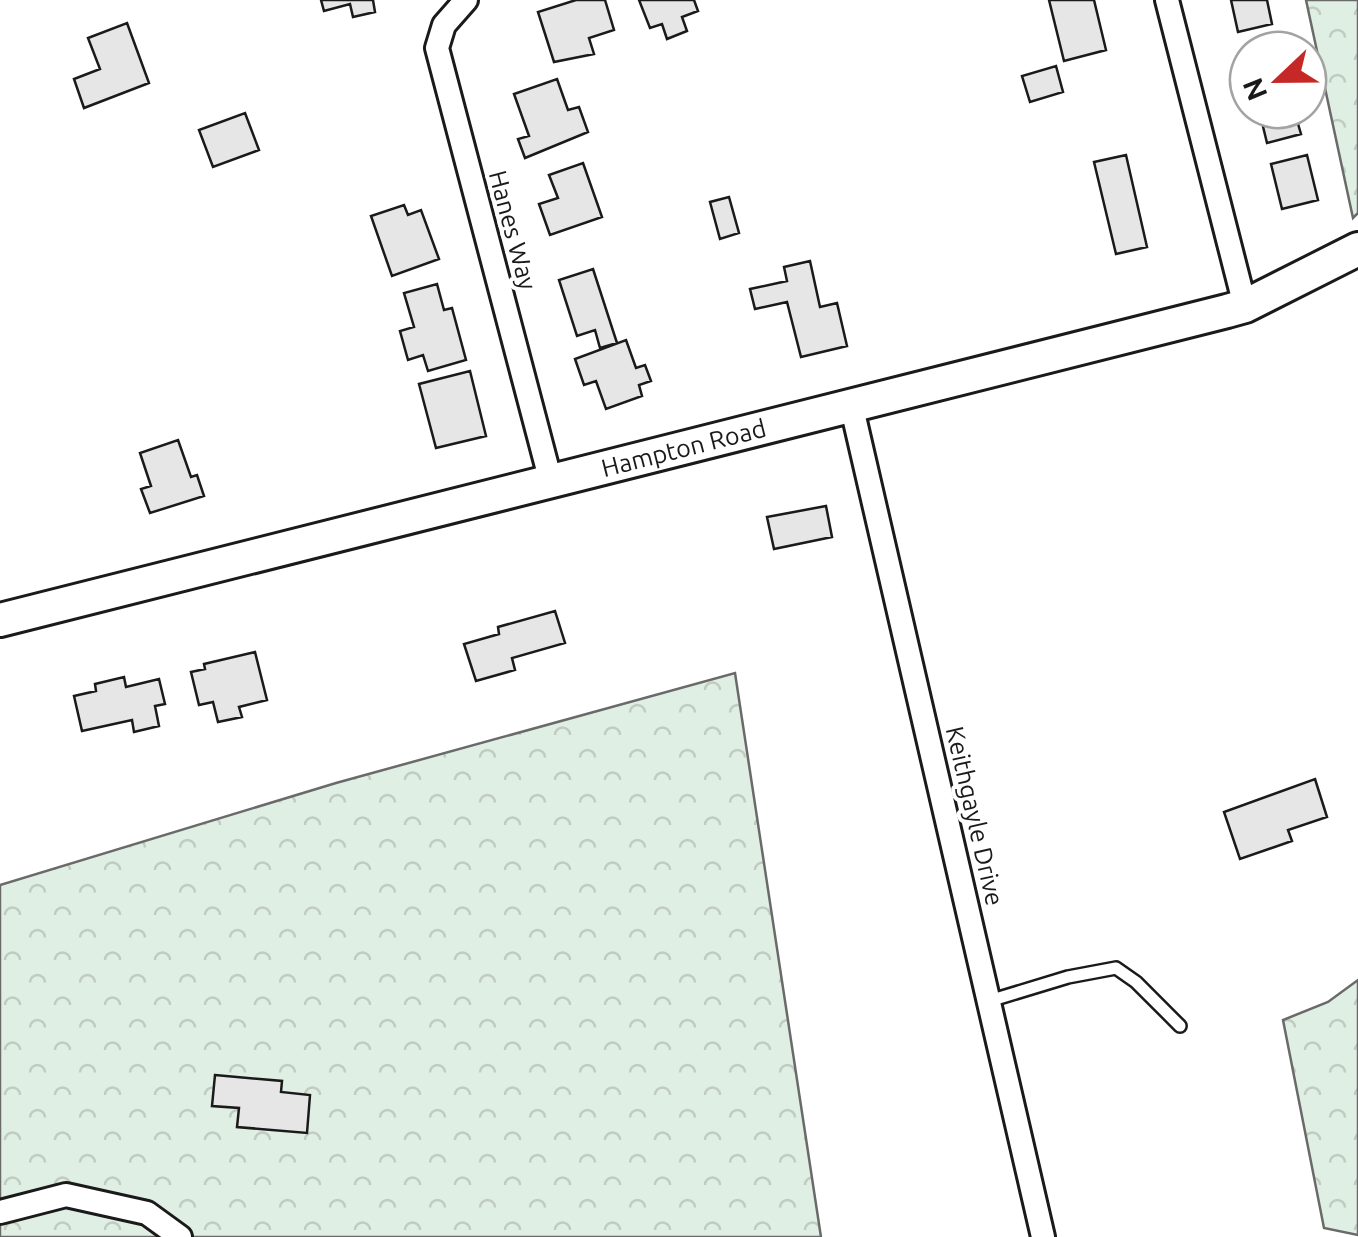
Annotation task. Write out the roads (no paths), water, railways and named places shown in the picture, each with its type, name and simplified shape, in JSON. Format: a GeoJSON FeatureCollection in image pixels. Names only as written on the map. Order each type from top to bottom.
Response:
{"type":"FeatureCollection","features":[{"type":"Feature","properties":{"kind":"main road","name":"Hampton Road"},"geometry":{"type":"LineString","coordinates":[[0,620],[1244,306],[1358,249]]}},
{"type":"Feature","properties":{"kind":"street","name":"Hanes Way"},"geometry":{"type":"LineString","coordinates":[[466,0],[444,25],[437,48],[550,482]]}},
{"type":"Feature","properties":{"kind":"street"},"geometry":{"type":"LineString","coordinates":[[1167,0],[1244,306]]}},
{"type":"Feature","properties":{"kind":"street","name":"Keithgayle Drive"},"geometry":{"type":"LineString","coordinates":[[852,408],[1044,1237]]}},
{"type":"Feature","properties":{"kind":"street"},"geometry":{"type":"LineString","coordinates":[[0,1212],[66,1195],[147,1213],[180,1237]]}},
{"type":"Feature","properties":{"kind":"lane"},"geometry":{"type":"LineString","coordinates":[[989,1001],[1068,977],[1116,968],[1136,982],[1180,1026]]}}]}
